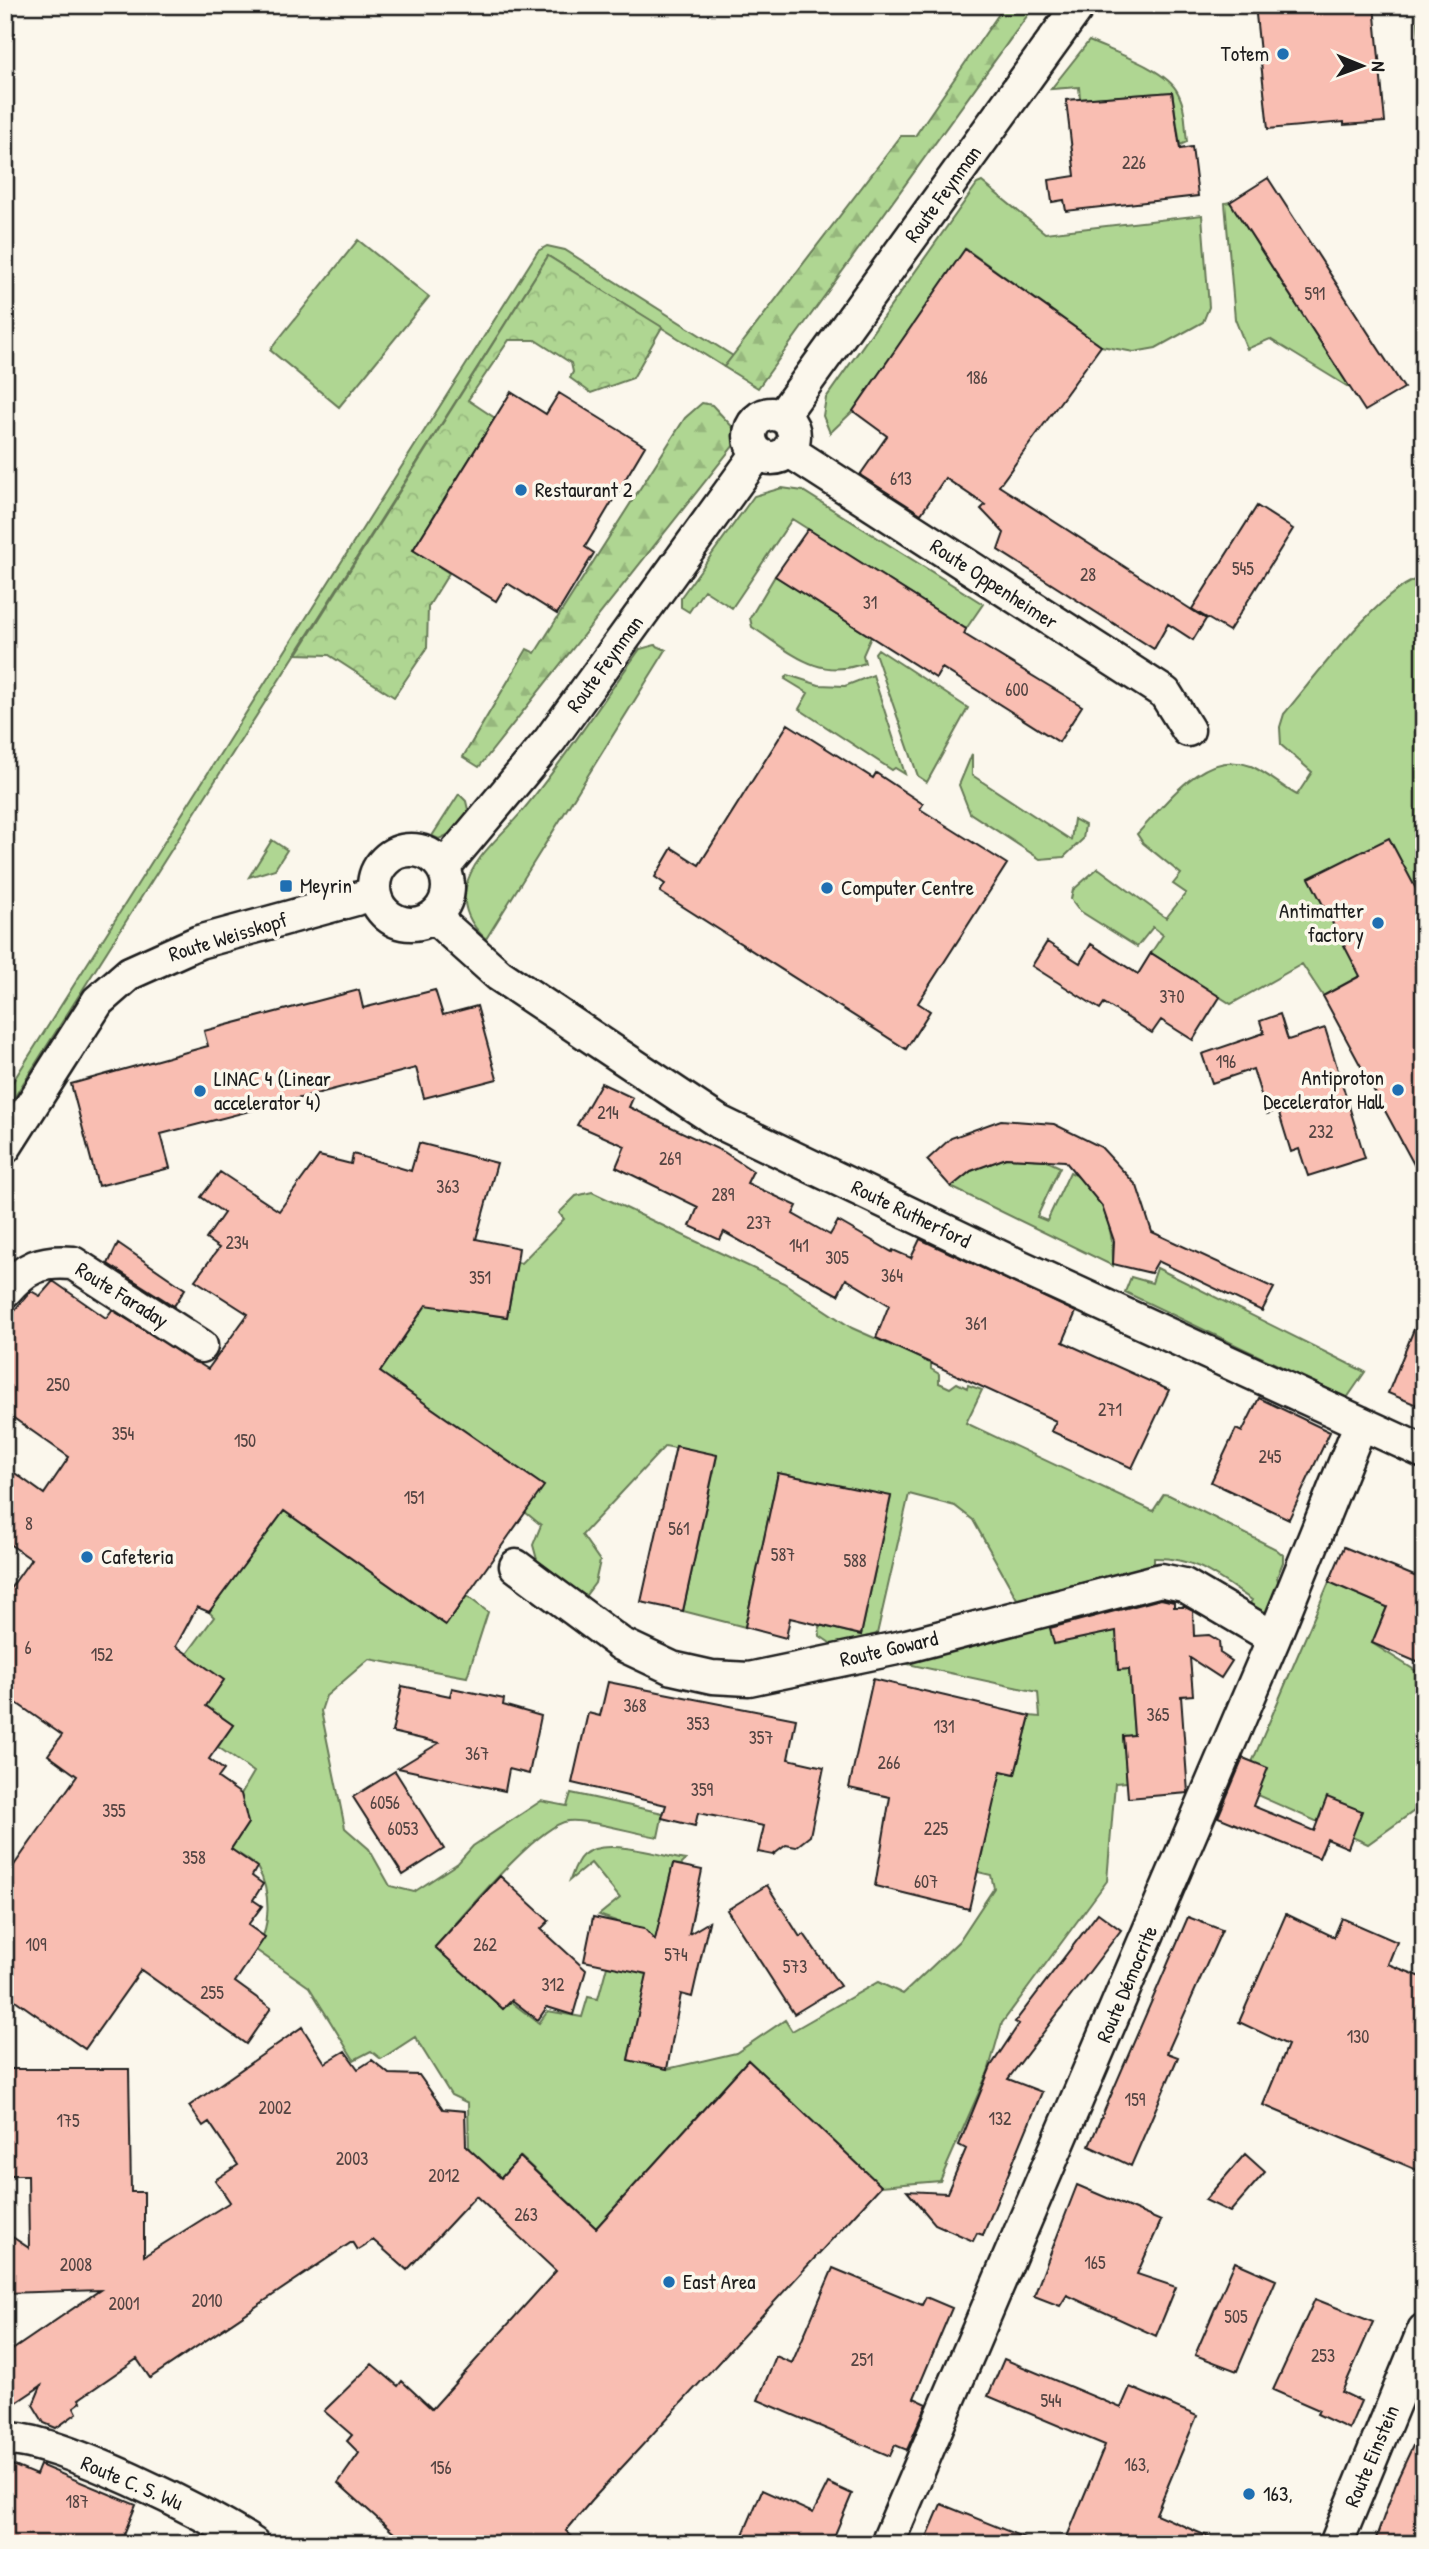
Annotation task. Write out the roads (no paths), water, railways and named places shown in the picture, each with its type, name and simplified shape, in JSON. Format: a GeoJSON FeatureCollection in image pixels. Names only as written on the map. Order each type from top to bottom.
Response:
{"type":"FeatureCollection","features":[{"type":"Feature","properties":{"kind":"street","name":"Route Feynman"},"geometry":{"type":"LineString","coordinates":[[443,867],[566,720],[773,452],[793,439],[793,430],[782,416],[1079,5]]}},
{"type":"Feature","properties":{"kind":"street","name":"Route Oppenheimer"},"geometry":{"type":"LineString","coordinates":[[773,452],[1166,693],[1188,730]]}},
{"type":"Feature","properties":{"kind":"street"},"geometry":{"type":"LineString","coordinates":[[416,850],[425,852],[443,867],[448,889],[444,904],[436,914],[422,923],[397,922],[384,912],[374,894],[376,873],[388,857],[416,850]]}},
{"type":"Feature","properties":{"kind":"street","name":"Route Weisskopf"},"geometry":{"type":"LineString","coordinates":[[5,1147],[98,1001],[130,973],[199,942],[374,894]]}},
{"type":"Feature","properties":{"kind":"street","name":"Route Rutherford"},"geometry":{"type":"LineString","coordinates":[[436,914],[442,924],[499,975],[719,1122],[1021,1267],[1424,1452]]}},
{"type":"Feature","properties":{"kind":"street","name":"Route Faraday"},"geometry":{"type":"LineString","coordinates":[[5,1291],[16,1278],[34,1265],[53,1261],[73,1263],[201,1346]]}},
{"type":"Feature","properties":{"kind":"street","name":"Route Démocrite"},"geometry":{"type":"LineString","coordinates":[[887,2544],[1274,1639],[1361,1423]]}},
{"type":"Feature","properties":{"kind":"street","name":"Route Goward"},"geometry":{"type":"LineString","coordinates":[[516,1566],[621,1644],[672,1668],[712,1677],[749,1679],[907,1646],[1161,1580],[1184,1585],[1274,1639]]}},
{"type":"Feature","properties":{"kind":"street","name":"Route Einstein"},"geometry":{"type":"LineString","coordinates":[[1336,2544],[1424,2330]]}},
{"type":"Feature","properties":{"kind":"street","name":"Route C. S. Wu"},"geometry":{"type":"LineString","coordinates":[[5,2439],[40,2444],[98,2467],[214,2519],[253,2544]]}},
{"type":"Feature","properties":{"kind":"place","name":"Totem"},"geometry":{"type":"Point","coordinates":[1283,54]}},
{"type":"Feature","properties":{"kind":"place","name":"Restaurant 2"},"geometry":{"type":"Point","coordinates":[521,490]}},
{"type":"Feature","properties":{"kind":"place","name":"Meyrin"},"geometry":{"type":"Point","coordinates":[286,886]}},
{"type":"Feature","properties":{"kind":"place","name":"Computer Centre"},"geometry":{"type":"Point","coordinates":[827,888]}},
{"type":"Feature","properties":{"kind":"place","name":"Antimatter factory"},"geometry":{"type":"Point","coordinates":[1378,923]}},
{"type":"Feature","properties":{"kind":"place","name":"Antiproton Decelerator Hall"},"geometry":{"type":"Point","coordinates":[1398,1090]}},
{"type":"Feature","properties":{"kind":"place","name":"LINAC 4 (Linear accelerator 4)"},"geometry":{"type":"Point","coordinates":[200,1091]}},
{"type":"Feature","properties":{"kind":"place","name":"Cafeteria"},"geometry":{"type":"Point","coordinates":[87,1557]}},
{"type":"Feature","properties":{"kind":"place","name":"East Area"},"geometry":{"type":"Point","coordinates":[669,2282]}},
{"type":"Feature","properties":{"kind":"place","name":"163,"},"geometry":{"type":"Point","coordinates":[1249,2494]}}]}
